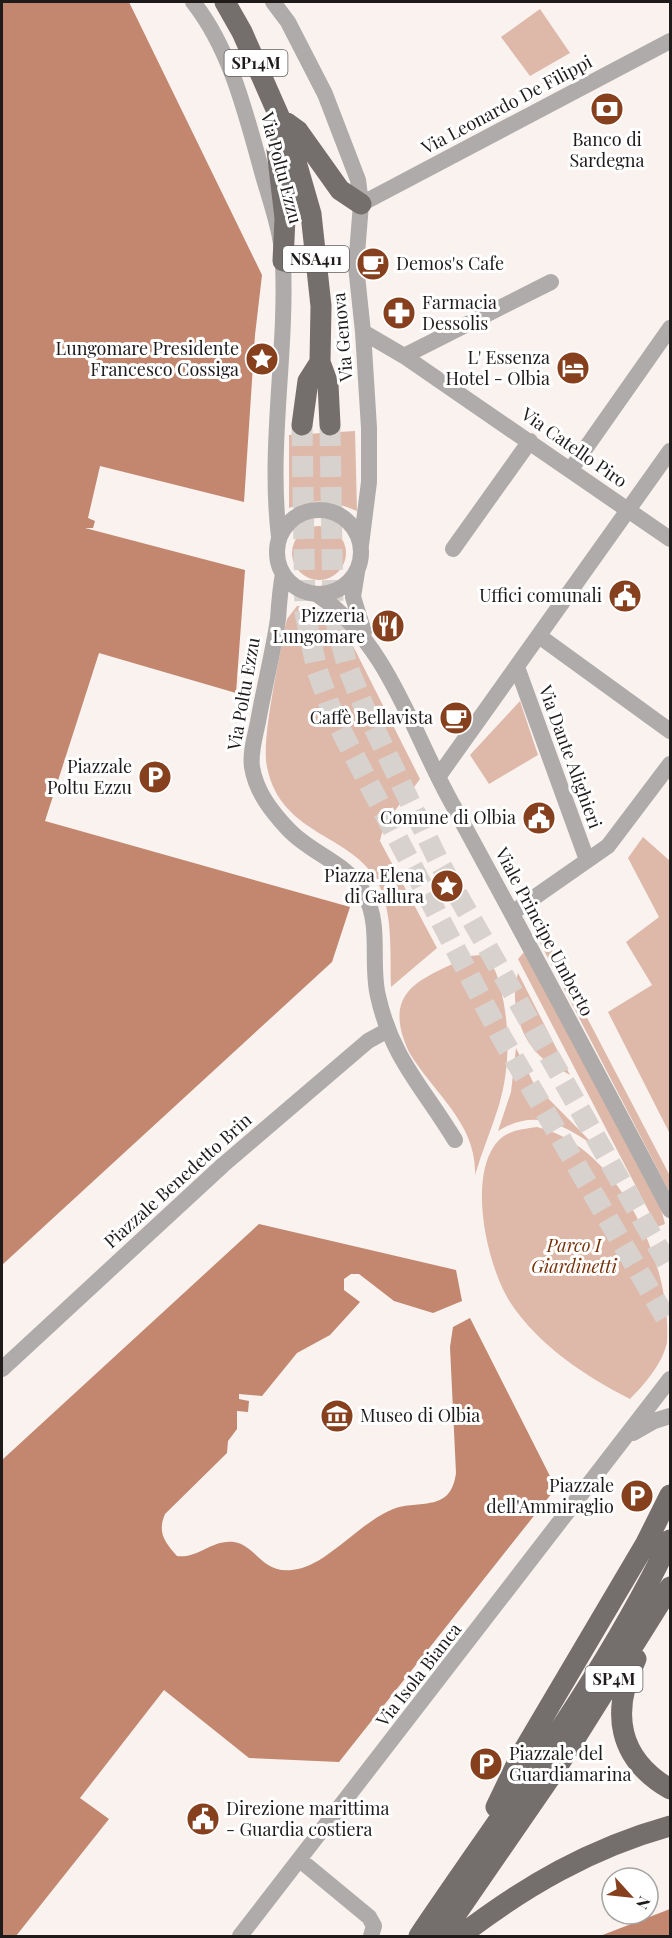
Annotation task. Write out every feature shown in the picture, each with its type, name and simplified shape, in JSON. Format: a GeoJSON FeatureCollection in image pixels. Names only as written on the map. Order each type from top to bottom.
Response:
{"type":"FeatureCollection","features":[{"type":"Feature","properties":{"kind":"main road","name":"SP14M"},"geometry":{"type":"LineString","coordinates":[[230,9],[280,117]]}},
{"type":"Feature","properties":{"kind":"main road"},"geometry":{"type":"LineString","coordinates":[[280,117],[278,150],[285,218],[284,261]]}},
{"type":"Feature","properties":{"kind":"main road"},"geometry":{"type":"LineString","coordinates":[[280,117],[298,131],[339,189],[361,204]]}},
{"type":"Feature","properties":{"kind":"main road","name":"NSA411"},"geometry":{"type":"LineString","coordinates":[[280,117],[296,158],[310,214],[321,306],[320,362],[328,384],[330,425]]}},
{"type":"Feature","properties":{"kind":"main road","name":"NSA411"},"geometry":{"type":"LineString","coordinates":[[302,425],[308,381],[320,362]]}},
{"type":"Feature","properties":{"kind":"main road"},"geometry":{"type":"LineString","coordinates":[[460,1876],[522,1753],[646,1543],[670,1495]]}},
{"type":"Feature","properties":{"kind":"main road"},"geometry":{"type":"LineString","coordinates":[[421,1936],[583,1694],[670,1540]]}},
{"type":"Feature","properties":{"kind":"main road"},"geometry":{"type":"LineString","coordinates":[[670,1588],[632,1667],[620,1709],[624,1738],[637,1763],[654,1780],[670,1789]]}},
{"type":"Feature","properties":{"kind":"main road","name":"SP4M"},"geometry":{"type":"LineString","coordinates":[[441,1936],[574,1742],[670,1588]]}},
{"type":"Feature","properties":{"kind":"main road"},"geometry":{"type":"LineString","coordinates":[[460,1936],[494,1910],[567,1865],[626,1839],[670,1826]]}},
{"type":"Feature","properties":{"kind":"main road","name":"SP4M"},"geometry":{"type":"LineString","coordinates":[[421,1936],[508,1838]]}},
{"type":"Feature","properties":{"kind":"street","name":"Via Poltu Ezzu"},"geometry":{"type":"LineString","coordinates":[[193,2],[219,46],[244,109],[276,219],[284,261],[277,442],[279,537]]}},
{"type":"Feature","properties":{"kind":"street","name":"Via Genova"},"geometry":{"type":"LineString","coordinates":[[273,2],[288,22],[325,94],[349,151],[361,204],[356,266],[363,332],[369,482],[361,545]]}},
{"type":"Feature","properties":{"kind":"street","name":"Via Leonardo De Filippi"},"geometry":{"type":"LineString","coordinates":[[361,204],[670,41]]}},
{"type":"Feature","properties":{"kind":"street"},"geometry":{"type":"LineString","coordinates":[[404,356],[551,282]]}},
{"type":"Feature","properties":{"kind":"street"},"geometry":{"type":"LineString","coordinates":[[571,469],[670,328]]}},
{"type":"Feature","properties":{"kind":"street","name":"Via Catello Piro"},"geometry":{"type":"LineString","coordinates":[[363,332],[404,356],[670,539]]}},
{"type":"Feature","properties":{"kind":"street"},"geometry":{"type":"LineString","coordinates":[[453,549],[530,441]]}},
{"type":"Feature","properties":{"kind":"street"},"geometry":{"type":"LineString","coordinates":[[438,777],[670,451]]}},
{"type":"Feature","properties":{"kind":"street"},"geometry":{"type":"LineString","coordinates":[[324,510],[338,514],[349,523],[361,545],[357,570],[340,589],[318,595],[300,591],[283,574],[277,558],[279,537],[296,517],[309,511],[324,510]]}},
{"type":"Feature","properties":{"kind":"street","name":"Viale Principe Umberto"},"geometry":{"type":"LineString","coordinates":[[357,570],[353,597],[367,641],[670,1210]]}},
{"type":"Feature","properties":{"kind":"street","name":"Via Poltu Ezzu"},"geometry":{"type":"LineString","coordinates":[[283,574],[277,607],[278,617],[255,733],[252,768],[261,793],[277,818],[294,835],[346,872],[365,894],[372,914],[375,938],[373,957],[377,995],[388,1030],[399,1058],[454,1140]]}},
{"type":"Feature","properties":{"kind":"street","name":"Via Poltu Ezzu"},"geometry":{"type":"LineString","coordinates":[[278,617],[288,600],[300,591]]}},
{"type":"Feature","properties":{"kind":"street","name":"Viale Principe Umberto"},"geometry":{"type":"LineString","coordinates":[[318,595],[349,619],[367,641]]}},
{"type":"Feature","properties":{"kind":"street"},"geometry":{"type":"LineString","coordinates":[[539,636],[670,731]]}},
{"type":"Feature","properties":{"kind":"street","name":"Via Dante Alighieri"},"geometry":{"type":"LineString","coordinates":[[516,668],[587,860]]}},
{"type":"Feature","properties":{"kind":"street"},"geometry":{"type":"LineString","coordinates":[[512,913],[608,846],[670,764]]}},
{"type":"Feature","properties":{"kind":"street","name":"Piazzale Benedetto Brin"},"geometry":{"type":"LineString","coordinates":[[2,1369],[223,1165],[368,1041],[388,1030]]}},
{"type":"Feature","properties":{"kind":"street","name":"Via Isola Bianca"},"geometry":{"type":"LineString","coordinates":[[240,1936],[670,1379]]}},
{"type":"Feature","properties":{"kind":"street","name":"Via Isola Bianca"},"geometry":{"type":"LineString","coordinates":[[627,1436],[654,1421],[670,1416]]}},
{"type":"Feature","properties":{"kind":"street"},"geometry":{"type":"LineString","coordinates":[[300,1860],[369,1917],[374,1926],[371,1936]]}},
{"type":"Feature","properties":{"kind":"green space"},"geometry":{"type":"Polygon","coordinates":[[[540,9],[570,53],[530,76],[501,37],[540,9]]]}},
{"type":"Feature","properties":{"kind":"green space"},"geometry":{"type":"Polygon","coordinates":[[[355,431],[357,511],[339,504],[323,502],[289,508],[289,435],[355,431]]]}},
{"type":"Feature","properties":{"kind":"green space"},"geometry":{"type":"Polygon","coordinates":[[[314,526],[324,526],[334,530],[342,538],[346,553],[342,568],[334,576],[324,580],[314,580],[304,576],[296,568],[292,558],[292,548],[296,538],[304,530],[314,526]]]}},
{"type":"Feature","properties":{"kind":"green space"},"geometry":{"type":"Polygon","coordinates":[[[297,606],[316,608],[332,614],[360,637],[352,644],[420,779],[391,816],[380,841],[437,948],[391,987],[389,923],[380,887],[369,869],[354,855],[303,822],[287,808],[275,790],[267,767],[266,738],[271,700],[287,619],[297,606]]]}},
{"type":"Feature","properties":{"kind":"green space"},"geometry":{"type":"Polygon","coordinates":[[[520,701],[538,755],[489,784],[470,755],[520,701]]]}},
{"type":"Feature","properties":{"kind":"green space"},"geometry":{"type":"Polygon","coordinates":[[[643,837],[670,861],[670,1134],[608,1012],[652,985],[626,942],[659,917],[628,858],[643,837]]]}},
{"type":"Feature","properties":{"kind":"green space"},"geometry":{"type":"Polygon","coordinates":[[[539,926],[670,1176],[670,1193],[535,933],[539,926]]]}},
{"type":"Feature","properties":{"kind":"green space"},"geometry":{"type":"Polygon","coordinates":[[[525,951],[661,1209],[665,1224],[657,1227],[518,959],[525,951]]]}},
{"type":"Feature","properties":{"kind":"green space"},"geometry":{"type":"Polygon","coordinates":[[[481,955],[492,965],[498,980],[504,1004],[508,1048],[503,1091],[475,1175],[474,1156],[469,1140],[452,1109],[409,1052],[401,1031],[400,1014],[403,1000],[422,980],[470,956],[481,955]]]}},
{"type":"Feature","properties":{"kind":"green space"},"geometry":{"type":"Polygon","coordinates":[[[518,973],[570,1075],[537,1053],[523,1032],[516,1009],[518,973]]]}},
{"type":"Feature","properties":{"kind":"green space"},"geometry":{"type":"Polygon","coordinates":[[[516,1048],[534,1084],[595,1146],[571,1131],[536,1120],[512,1124],[498,1131],[511,1092],[516,1048]]]}},
{"type":"Feature","properties":{"kind":"green space","name":"Parco I Giardinetti"},"geometry":{"type":"Polygon","coordinates":[[[537,1127],[566,1138],[592,1158],[615,1183],[634,1212],[649,1244],[660,1278],[666,1311],[667,1342],[657,1365],[630,1399],[580,1370],[548,1346],[521,1318],[510,1302],[494,1266],[488,1244],[482,1197],[489,1155],[499,1140],[507,1134],[537,1127]]]}},
{"type":"Feature","properties":{"kind":"shaded area"},"geometry":{"type":"Polygon","coordinates":[[[2,2],[129,2],[262,275],[255,335],[244,502],[100,466],[88,518],[95,521],[93,528],[85,528],[245,570],[236,693],[99,653],[45,821],[350,907],[332,962],[2,1265],[2,2]]]}},
{"type":"Feature","properties":{"kind":"shaded area"},"geometry":{"type":"Polygon","coordinates":[[[259,1224],[456,1270],[462,1301],[433,1313],[394,1301],[359,1274],[351,1274],[344,1279],[344,1290],[360,1302],[330,1335],[297,1353],[262,1396],[239,1394],[239,1399],[249,1401],[248,1412],[237,1411],[237,1429],[228,1441],[227,1453],[165,1514],[162,1532],[177,1556],[192,1555],[219,1543],[234,1542],[249,1549],[276,1569],[298,1569],[322,1558],[371,1521],[396,1508],[442,1499],[453,1485],[456,1473],[450,1347],[453,1327],[470,1318],[556,1488],[339,1762],[249,1758],[164,1690],[80,1798],[109,1819],[16,1936],[2,1936],[2,1460],[259,1224]]]}},
{"type":"Feature","properties":{"kind":"shaded area"},"geometry":{"type":"Polygon","coordinates":[[[670,1909],[670,1936],[600,1936],[626,1926],[660,1926],[660,1913],[670,1909]]]}},
{"type":"Feature","properties":{"kind":"tunnel"},"geometry":{"type":"LineString","coordinates":[[302,425],[305,613],[317,670],[334,717],[502,1038],[670,1325]]}},
{"type":"Feature","properties":{"kind":"tunnel"},"geometry":{"type":"LineString","coordinates":[[330,425],[333,611],[347,665],[364,707],[440,864],[670,1268]]}},
{"type":"Feature","properties":{"kind":"place","name":"Banco di Sardegna"},"geometry":{"type":"Point","coordinates":[607,109]}},
{"type":"Feature","properties":{"kind":"place","name":"Demos's Cafe"},"geometry":{"type":"Point","coordinates":[373,264]}},
{"type":"Feature","properties":{"kind":"place","name":"Farmacia Dessolis"},"geometry":{"type":"Point","coordinates":[399,313]}},
{"type":"Feature","properties":{"kind":"place","name":"Lungomare Presidente Francesco Cossiga"},"geometry":{"type":"Point","coordinates":[262,359]}},
{"type":"Feature","properties":{"kind":"place","name":"L' Essenza Hotel - Olbia"},"geometry":{"type":"Point","coordinates":[573,368]}},
{"type":"Feature","properties":{"kind":"place","name":"Uffici comunali"},"geometry":{"type":"Point","coordinates":[625,596]}},
{"type":"Feature","properties":{"kind":"place","name":"Pizzeria Lungomare"},"geometry":{"type":"Point","coordinates":[388,626]}},
{"type":"Feature","properties":{"kind":"place","name":"Caffè Bellavista"},"geometry":{"type":"Point","coordinates":[456,718]}},
{"type":"Feature","properties":{"kind":"place","name":"Piazzale Poltu Ezzu"},"geometry":{"type":"Point","coordinates":[155,777]}},
{"type":"Feature","properties":{"kind":"place","name":"Comune di Olbia"},"geometry":{"type":"Point","coordinates":[539,818]}},
{"type":"Feature","properties":{"kind":"place","name":"Piazza Elena di Gallura"},"geometry":{"type":"Point","coordinates":[447,886]}},
{"type":"Feature","properties":{"kind":"place","name":"Museo di Olbia"},"geometry":{"type":"Point","coordinates":[337,1416]}},
{"type":"Feature","properties":{"kind":"place","name":"Piazzale dell'Ammiraglio"},"geometry":{"type":"Point","coordinates":[637,1496]}},
{"type":"Feature","properties":{"kind":"place","name":"Piazzale del Guardiamarina"},"geometry":{"type":"Point","coordinates":[486,1764]}},
{"type":"Feature","properties":{"kind":"place","name":"Direzione marittima - Guardia costiera"},"geometry":{"type":"Point","coordinates":[203,1819]}}]}
